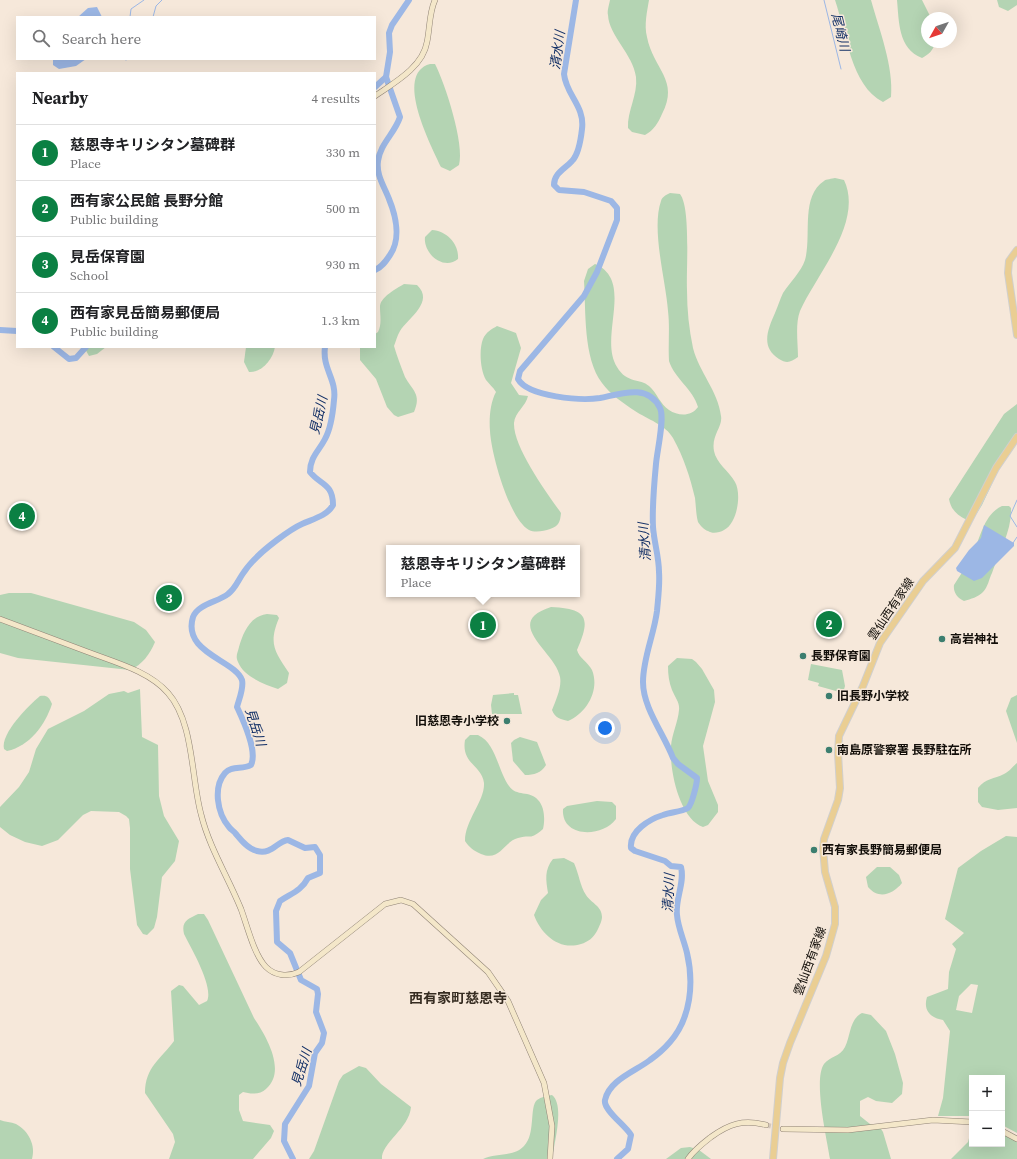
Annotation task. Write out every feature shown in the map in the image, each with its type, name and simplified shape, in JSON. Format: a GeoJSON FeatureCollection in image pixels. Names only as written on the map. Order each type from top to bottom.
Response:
{"type":"FeatureCollection","features":[{"type":"Feature","properties":{"kind":"main road"},"geometry":{"type":"LineString","coordinates":[[1017,250],[1009,261],[1008,273],[1017,335]]}},
{"type":"Feature","properties":{"kind":"main road","name":"雲仙西有家線"},"geometry":{"type":"LineString","coordinates":[[773,1159],[780,1078],[783,1063],[826,956],[835,924],[835,907],[825,872],[823,848],[840,788],[838,753],[839,736],[863,686],[880,643],[922,581],[955,548],[996,468],[1017,437]]}},
{"type":"Feature","properties":{"kind":"street"},"geometry":{"type":"LineString","coordinates":[[376,95],[412,68],[424,54],[428,41],[432,8],[435,0]]}},
{"type":"Feature","properties":{"kind":"street"},"geometry":{"type":"LineString","coordinates":[[0,618],[123,666],[158,684],[169,694],[180,712],[184,725],[204,827],[241,909],[258,955],[264,965],[274,973],[285,975],[295,974],[303,970],[385,904],[401,900],[413,904],[421,910],[488,972],[508,1001],[544,1083],[552,1126],[550,1159]]}},
{"type":"Feature","properties":{"kind":"street"},"geometry":{"type":"LineString","coordinates":[[783,1129],[848,1130],[933,1120],[969,1122]]}},
{"type":"Feature","properties":{"kind":"street"},"geometry":{"type":"LineString","coordinates":[[688,1159],[697,1148],[729,1126],[745,1122],[766,1125]]}},
{"type":"Feature","properties":{"kind":"street"},"geometry":{"type":"LineString","coordinates":[[1005,1133],[1017,1139]]}},
{"type":"Feature","properties":{"kind":"green space"},"geometry":{"type":"Polygon","coordinates":[[[610,0],[649,0],[646,23],[647,37],[654,58],[664,75],[668,92],[667,102],[659,120],[653,129],[645,135],[632,132],[628,128],[636,77],[630,61],[609,23],[608,12],[610,0]]]}},
{"type":"Feature","properties":{"kind":"green space"},"geometry":{"type":"Polygon","coordinates":[[[835,0],[871,0],[885,48],[890,73],[891,97],[883,102],[872,94],[864,84],[857,71],[851,57],[835,0]]]}},
{"type":"Feature","properties":{"kind":"green space"},"geometry":{"type":"Polygon","coordinates":[[[897,0],[922,0],[928,12],[921,12],[921,48],[932,48],[930,52],[922,58],[914,54],[904,41],[899,25],[897,0]]]}},
{"type":"Feature","properties":{"kind":"green space"},"geometry":{"type":"Polygon","coordinates":[[[997,0],[1017,0],[1017,5],[1008,11],[999,7],[997,0]]]}},
{"type":"Feature","properties":{"kind":"green space"},"geometry":{"type":"Polygon","coordinates":[[[430,64],[435,64],[444,85],[457,129],[460,156],[459,165],[450,171],[441,167],[436,157],[418,112],[415,96],[415,82],[419,70],[430,64]]]}},
{"type":"Feature","properties":{"kind":"green space"},"geometry":{"type":"Polygon","coordinates":[[[835,178],[844,180],[849,196],[848,213],[836,248],[807,297],[798,316],[798,357],[791,361],[784,362],[769,349],[767,338],[768,331],[783,293],[798,273],[805,260],[807,250],[809,207],[812,197],[817,188],[824,181],[835,178]]]}},
{"type":"Feature","properties":{"kind":"green space"},"geometry":{"type":"Polygon","coordinates":[[[670,193],[680,194],[686,212],[687,305],[693,348],[699,365],[716,398],[721,416],[720,424],[714,440],[714,451],[717,459],[735,482],[738,494],[737,508],[732,522],[724,530],[716,533],[711,533],[705,530],[698,522],[695,498],[691,483],[677,445],[670,433],[666,429],[626,405],[605,387],[596,373],[588,348],[584,281],[588,269],[595,264],[607,272],[613,283],[615,296],[611,341],[612,355],[617,367],[625,376],[649,386],[663,405],[673,412],[688,414],[692,413],[698,407],[692,395],[671,367],[669,361],[669,317],[658,241],[658,213],[664,196],[670,193]]]}},
{"type":"Feature","properties":{"kind":"green space"},"geometry":{"type":"Polygon","coordinates":[[[432,230],[443,233],[451,239],[458,253],[458,259],[447,263],[441,262],[431,255],[425,243],[425,237],[432,230]]]}},
{"type":"Feature","properties":{"kind":"green space"},"geometry":{"type":"Polygon","coordinates":[[[404,284],[417,285],[422,291],[423,298],[422,304],[418,310],[400,331],[394,346],[405,377],[417,396],[414,412],[398,417],[394,415],[387,407],[376,379],[360,360],[360,348],[376,348],[376,333],[380,326],[380,307],[385,297],[404,284]]]}},
{"type":"Feature","properties":{"kind":"green space"},"geometry":{"type":"Polygon","coordinates":[[[497,326],[516,333],[521,348],[511,383],[519,395],[528,396],[527,400],[516,416],[514,423],[515,433],[532,470],[561,513],[557,525],[553,528],[537,532],[529,530],[522,523],[508,500],[502,485],[491,441],[490,411],[496,392],[484,376],[481,365],[481,354],[484,337],[489,331],[497,326]]]}},
{"type":"Feature","properties":{"kind":"green space"},"geometry":{"type":"Polygon","coordinates":[[[85,348],[105,348],[97,354],[89,356],[85,348]]]}},
{"type":"Feature","properties":{"kind":"green space"},"geometry":{"type":"Polygon","coordinates":[[[246,348],[275,348],[272,356],[266,364],[254,372],[249,372],[244,362],[246,348]]]}},
{"type":"Feature","properties":{"kind":"green space"},"geometry":{"type":"Polygon","coordinates":[[[1017,404],[1017,443],[998,471],[977,513],[967,520],[955,512],[949,499],[1004,414],[1017,404]]]}},
{"type":"Feature","properties":{"kind":"green space"},"geometry":{"type":"Polygon","coordinates":[[[1002,506],[1009,506],[1011,508],[1011,517],[1007,533],[985,590],[972,599],[964,601],[956,594],[954,585],[966,567],[987,521],[996,510],[1002,506]]]}},
{"type":"Feature","properties":{"kind":"green space"},"geometry":{"type":"Polygon","coordinates":[[[9,593],[31,593],[134,622],[146,630],[155,642],[145,659],[130,670],[18,658],[0,653],[0,595],[9,593]]]}},
{"type":"Feature","properties":{"kind":"green space"},"geometry":{"type":"Polygon","coordinates":[[[551,607],[572,610],[583,616],[585,622],[584,629],[577,650],[592,670],[594,678],[593,693],[586,707],[568,721],[558,718],[552,710],[557,698],[560,677],[556,667],[535,639],[531,630],[531,621],[537,614],[551,607]]]}},
{"type":"Feature","properties":{"kind":"green space"},"geometry":{"type":"Polygon","coordinates":[[[267,614],[277,615],[279,618],[274,635],[275,647],[280,659],[289,673],[287,683],[278,689],[250,676],[241,667],[237,658],[241,642],[248,626],[256,618],[267,614]]]}},
{"type":"Feature","properties":{"kind":"green space"},"geometry":{"type":"Polygon","coordinates":[[[677,658],[692,659],[696,662],[702,669],[714,690],[715,702],[703,746],[708,781],[718,805],[718,812],[708,825],[703,827],[695,822],[682,804],[677,792],[672,767],[671,746],[679,707],[670,684],[668,666],[677,658]]]}},
{"type":"Feature","properties":{"kind":"green space"},"geometry":{"type":"Polygon","coordinates":[[[811,664],[842,670],[845,686],[843,693],[818,686],[819,683],[808,680],[811,664]]]}},
{"type":"Feature","properties":{"kind":"green space"},"geometry":{"type":"Polygon","coordinates":[[[140,689],[142,737],[158,745],[159,796],[164,816],[179,841],[175,861],[162,877],[157,917],[154,928],[147,935],[143,934],[137,925],[130,869],[130,828],[129,819],[126,816],[119,812],[91,811],[83,815],[58,840],[42,846],[25,842],[10,835],[0,827],[0,807],[19,787],[29,772],[36,749],[48,729],[84,711],[109,694],[124,691],[128,693],[140,689]]]}},
{"type":"Feature","properties":{"kind":"green space"},"geometry":{"type":"Polygon","coordinates":[[[514,693],[514,695],[518,695],[522,714],[492,714],[491,705],[493,695],[514,693]]]}},
{"type":"Feature","properties":{"kind":"green space"},"geometry":{"type":"Polygon","coordinates":[[[1017,695],[1017,743],[1006,711],[1011,698],[1017,695]]]}},
{"type":"Feature","properties":{"kind":"green space"},"geometry":{"type":"Polygon","coordinates":[[[40,696],[48,697],[52,704],[41,727],[36,734],[23,744],[7,751],[4,749],[6,736],[16,720],[40,696]]]}},
{"type":"Feature","properties":{"kind":"green space"},"geometry":{"type":"Polygon","coordinates":[[[470,735],[478,735],[489,744],[509,786],[519,793],[535,797],[542,806],[543,810],[543,829],[533,836],[513,840],[497,854],[487,856],[478,853],[465,841],[468,826],[481,797],[484,783],[480,772],[466,754],[465,740],[470,735]]]}},
{"type":"Feature","properties":{"kind":"green space"},"geometry":{"type":"Polygon","coordinates":[[[520,737],[537,742],[546,765],[537,773],[525,775],[513,761],[511,743],[520,737]]]}},
{"type":"Feature","properties":{"kind":"green space"},"geometry":{"type":"Polygon","coordinates":[[[1017,763],[1017,808],[998,810],[982,807],[978,802],[978,788],[987,780],[1006,773],[1017,763]]]}},
{"type":"Feature","properties":{"kind":"green space"},"geometry":{"type":"Polygon","coordinates":[[[597,801],[612,802],[616,806],[616,819],[610,825],[602,830],[584,832],[575,830],[568,825],[564,819],[563,809],[567,806],[597,801]]]}},
{"type":"Feature","properties":{"kind":"green space"},"geometry":{"type":"Polygon","coordinates":[[[1006,836],[1017,837],[1017,1133],[1005,1127],[1005,1075],[969,1075],[969,1116],[938,1116],[943,1098],[950,1031],[943,1020],[934,1017],[929,1013],[926,1002],[927,997],[948,989],[949,972],[956,949],[952,944],[964,933],[945,919],[958,868],[981,851],[1006,836]],[[971,984],[959,996],[956,1010],[972,1013],[978,985],[971,984]]]}},
{"type":"Feature","properties":{"kind":"green space"},"geometry":{"type":"Polygon","coordinates":[[[564,858],[574,863],[584,891],[588,898],[602,913],[599,928],[592,938],[584,943],[573,946],[558,943],[552,939],[541,929],[534,915],[541,900],[548,893],[546,875],[550,863],[553,859],[564,858]]]}},
{"type":"Feature","properties":{"kind":"green space"},"geometry":{"type":"Polygon","coordinates":[[[877,867],[890,867],[899,875],[902,883],[890,893],[881,894],[872,891],[868,887],[866,877],[877,867]]]}},
{"type":"Feature","properties":{"kind":"green space"},"geometry":{"type":"Polygon","coordinates":[[[198,914],[204,914],[208,920],[254,1018],[269,1044],[275,1063],[275,1073],[272,1082],[264,1091],[252,1094],[243,1092],[239,1095],[239,1110],[243,1121],[270,1125],[274,1131],[271,1138],[253,1159],[169,1159],[175,1142],[173,1134],[145,1093],[148,1076],[151,1070],[174,1041],[171,991],[179,985],[183,986],[199,1005],[207,1001],[208,995],[205,977],[183,930],[184,923],[191,917],[198,914]]]}},
{"type":"Feature","properties":{"kind":"green space"},"geometry":{"type":"Polygon","coordinates":[[[862,1013],[871,1015],[886,1031],[895,1054],[903,1083],[902,1094],[892,1103],[876,1101],[868,1097],[860,1101],[860,1116],[870,1124],[879,1126],[883,1132],[891,1159],[830,1159],[820,1096],[821,1072],[826,1061],[838,1055],[843,1050],[852,1024],[862,1013]]]}},
{"type":"Feature","properties":{"kind":"green space"},"geometry":{"type":"Polygon","coordinates":[[[359,1066],[366,1068],[381,1084],[411,1107],[409,1115],[401,1129],[386,1147],[382,1159],[309,1159],[314,1151],[339,1081],[343,1075],[359,1066]]]}},
{"type":"Feature","properties":{"kind":"green space"},"geometry":{"type":"Polygon","coordinates":[[[552,1095],[556,1100],[558,1107],[558,1125],[552,1159],[483,1159],[515,1152],[524,1146],[530,1135],[533,1108],[535,1103],[540,1098],[552,1095]]]}},
{"type":"Feature","properties":{"kind":"green space"},"geometry":{"type":"Polygon","coordinates":[[[0,1120],[16,1124],[25,1131],[32,1144],[32,1159],[0,1159],[0,1120]]]}},
{"type":"Feature","properties":{"kind":"green space"},"geometry":{"type":"Polygon","coordinates":[[[1005,1135],[1017,1141],[1017,1159],[951,1159],[968,1142],[969,1138],[969,1147],[1005,1147],[1005,1135]]]}},
{"type":"Feature","properties":{"kind":"green space"},"geometry":{"type":"Polygon","coordinates":[[[690,1147],[699,1150],[711,1159],[666,1159],[681,1148],[690,1147]]]}},
{"type":"Feature","properties":{"kind":"water"},"geometry":{"type":"Polygon","coordinates":[[[97,7],[102,16],[79,16],[88,8],[97,7]]]}},
{"type":"Feature","properties":{"kind":"water"},"geometry":{"type":"Polygon","coordinates":[[[53,60],[85,60],[76,66],[59,69],[53,65],[53,60]]]}},
{"type":"Feature","properties":{"kind":"water"},"geometry":{"type":"Polygon","coordinates":[[[984,525],[1014,543],[1014,546],[982,578],[974,581],[957,571],[956,568],[969,550],[981,538],[984,525]]]}},
{"type":"Feature","properties":{"kind":"waterway"},"geometry":{"type":"LineString","coordinates":[[130,16],[131,9],[144,0]]}},
{"type":"Feature","properties":{"kind":"waterway"},"geometry":{"type":"LineString","coordinates":[[153,16],[156,6],[162,0]]}},
{"type":"Feature","properties":{"kind":"waterway"},"geometry":{"type":"LineString","coordinates":[[376,86],[386,77],[390,52],[389,33],[392,25],[409,0]]}},
{"type":"Feature","properties":{"kind":"waterway","name":"清水川"},"geometry":{"type":"LineString","coordinates":[[576,0],[564,74],[565,81],[581,114],[582,133],[574,158],[558,174],[554,181],[554,185],[559,190],[584,192],[611,201],[617,208],[617,220],[597,272],[584,296],[520,371],[518,379],[532,390],[544,394],[569,398],[592,399],[633,392],[641,393],[648,395],[655,400],[660,408],[662,419],[656,464],[653,512],[653,527],[659,566],[659,587],[656,620],[643,673],[643,682],[646,701],[673,758],[678,764],[697,778],[694,794],[688,808],[652,819],[637,831],[631,842],[631,848],[635,851],[665,861],[671,866],[681,867],[682,879],[677,903],[677,915],[689,964],[690,988],[686,1011],[677,1033],[653,1058],[617,1081],[608,1093],[605,1100],[607,1108],[631,1135],[628,1149],[617,1159]]}},
{"type":"Feature","properties":{"kind":"waterway","name":"尾崎川"},"geometry":{"type":"LineString","coordinates":[[824,0],[841,69]]}},
{"type":"Feature","properties":{"kind":"waterway","name":"見岳川"},"geometry":{"type":"LineString","coordinates":[[376,270],[382,266],[390,255],[396,235],[394,213],[378,171],[379,155],[400,117],[386,77]]}},
{"type":"Feature","properties":{"kind":"waterway"},"geometry":{"type":"LineString","coordinates":[[0,330],[16,331]]}},
{"type":"Feature","properties":{"kind":"waterway"},"geometry":{"type":"LineString","coordinates":[[55,348],[69,359],[76,358],[85,348]]}},
{"type":"Feature","properties":{"kind":"waterway","name":"見岳川"},"geometry":{"type":"LineString","coordinates":[[293,1159],[284,1141],[285,1124],[309,1086],[315,1053],[322,1043],[324,1033],[316,1012],[318,994],[317,989],[301,980],[290,953],[277,942],[276,911],[280,901],[299,889],[308,878],[320,873],[320,855],[315,847],[305,848],[288,840],[267,851],[262,852],[254,850],[242,841],[225,821],[219,807],[218,800],[221,779],[225,773],[231,769],[251,765],[253,759],[249,736],[237,707],[242,690],[242,680],[230,667],[202,647],[195,639],[192,629],[193,617],[199,609],[231,592],[247,568],[263,551],[292,529],[323,515],[333,505],[331,492],[310,472],[313,458],[327,435],[333,410],[334,393],[326,362],[325,348]]}},
{"type":"Feature","properties":{"kind":"waterway"},"geometry":{"type":"LineString","coordinates":[[1017,500],[1010,516],[1017,527]]}},
{"type":"Feature","properties":{"kind":"waterway"},"geometry":{"type":"LineString","coordinates":[[1013,543],[1017,537]]}},
{"type":"Feature","properties":{"kind":"tunnel"},"geometry":{"type":"LineString","coordinates":[[766,1125],[783,1129]]}},
{"type":"Feature","properties":{"kind":"place","name":"西有家見岳簡易郵便局"},"geometry":{"type":"Point","coordinates":[22,516]}},
{"type":"Feature","properties":{"kind":"place","name":"見岳保育園"},"geometry":{"type":"Point","coordinates":[169,598]}},
{"type":"Feature","properties":{"kind":"place","name":"西有家公民館 長野分館"},"geometry":{"type":"Point","coordinates":[829,624]}},
{"type":"Feature","properties":{"kind":"place","name":"慈恩寺キリシタン墓碑群"},"geometry":{"type":"Point","coordinates":[483,625]}},
{"type":"Feature","properties":{"kind":"place","name":"高岩神社"},"geometry":{"type":"Point","coordinates":[942,639]}},
{"type":"Feature","properties":{"kind":"place","name":"長野保育園"},"geometry":{"type":"Point","coordinates":[803,656]}},
{"type":"Feature","properties":{"kind":"place","name":"旧長野小学校"},"geometry":{"type":"Point","coordinates":[829,696]}},
{"type":"Feature","properties":{"kind":"place","name":"旧慈恩寺小学校"},"geometry":{"type":"Point","coordinates":[507,721]}},
{"type":"Feature","properties":{"kind":"place","name":"南島原警察署 長野駐在所"},"geometry":{"type":"Point","coordinates":[829,750]}},
{"type":"Feature","properties":{"kind":"place","name":"西有家長野簡易郵便局"},"geometry":{"type":"Point","coordinates":[814,850]}},
{"type":"Feature","properties":{"kind":"district","name":"西有家町慈恩寺"},"geometry":{"type":"Point","coordinates":[458,998]}}]}
